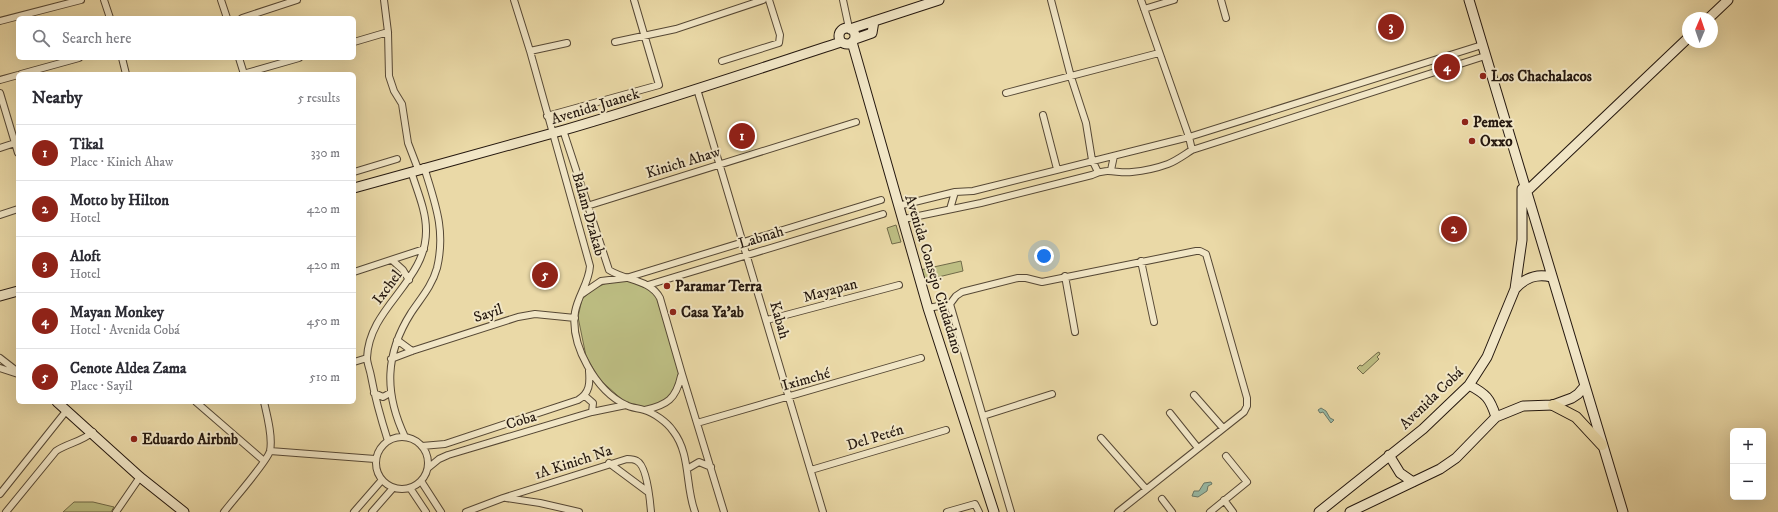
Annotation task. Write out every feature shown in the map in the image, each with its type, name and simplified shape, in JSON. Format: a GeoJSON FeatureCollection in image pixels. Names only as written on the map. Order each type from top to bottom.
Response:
{"type":"FeatureCollection","features":[{"type":"Feature","properties":{"kind":"main road"},"geometry":{"type":"LineString","coordinates":[[1553,405],[1576,417],[1602,445]]}},
{"type":"Feature","properties":{"kind":"street"},"geometry":{"type":"LineString","coordinates":[[19,16],[81,0]]}},
{"type":"Feature","properties":{"kind":"street"},"geometry":{"type":"LineString","coordinates":[[104,0],[109,16]]}},
{"type":"Feature","properties":{"kind":"street"},"geometry":{"type":"LineString","coordinates":[[221,0],[226,16]]}},
{"type":"Feature","properties":{"kind":"street"},"geometry":{"type":"LineString","coordinates":[[248,16],[297,0]]}},
{"type":"Feature","properties":{"kind":"street"},"geometry":{"type":"LineString","coordinates":[[384,0],[388,32],[389,76],[394,91],[402,104],[408,143],[439,217],[440,232],[436,269],[430,288],[411,313],[397,340],[391,359],[390,393],[396,418],[405,437]]}},
{"type":"Feature","properties":{"kind":"street","name":"Balam Dzakab"},"geometry":{"type":"LineString","coordinates":[[514,0],[530,51],[590,266],[590,275],[577,302],[575,318],[576,336],[589,371],[609,394],[626,405],[645,410],[660,418],[673,430],[682,445],[689,489],[696,512]]}},
{"type":"Feature","properties":{"kind":"street"},"geometry":{"type":"LineString","coordinates":[[547,116],[659,85],[634,0]]}},
{"type":"Feature","properties":{"kind":"street"},"geometry":{"type":"LineString","coordinates":[[615,42],[676,29],[763,0]]}},
{"type":"Feature","properties":{"kind":"street"},"geometry":{"type":"LineString","coordinates":[[722,61],[779,43],[780,35],[769,0]]}},
{"type":"Feature","properties":{"kind":"street"},"geometry":{"type":"LineString","coordinates":[[843,0],[850,28],[855,34],[853,41]]}},
{"type":"Feature","properties":{"kind":"street"},"geometry":{"type":"LineString","coordinates":[[874,21],[872,33],[846,44],[841,42],[838,37],[844,28],[850,28],[874,21],[939,0]]}},
{"type":"Feature","properties":{"kind":"street"},"geometry":{"type":"LineString","coordinates":[[1051,0],[1070,77],[1086,123],[1092,160],[1098,172]]}},
{"type":"Feature","properties":{"kind":"street"},"geometry":{"type":"LineString","coordinates":[[1141,0],[1189,137],[1192,150]]}},
{"type":"Feature","properties":{"kind":"street"},"geometry":{"type":"LineString","coordinates":[[1144,9],[1174,0]]}},
{"type":"Feature","properties":{"kind":"street"},"geometry":{"type":"LineString","coordinates":[[1221,0],[1226,18]]}},
{"type":"Feature","properties":{"kind":"street"},"geometry":{"type":"LineString","coordinates":[[1469,0],[1623,512]]}},
{"type":"Feature","properties":{"kind":"street"},"geometry":{"type":"LineString","coordinates":[[1715,12],[1728,0]]}},
{"type":"Feature","properties":{"kind":"street"},"geometry":{"type":"LineString","coordinates":[[0,21],[16,17]]}},
{"type":"Feature","properties":{"kind":"street"},"geometry":{"type":"LineString","coordinates":[[356,41],[388,32]]}},
{"type":"Feature","properties":{"kind":"street","name":"Avenida Consejo Ciudadano"},"geometry":{"type":"LineString","coordinates":[[853,41],[898,206],[904,219],[928,308],[994,512]]}},
{"type":"Feature","properties":{"kind":"street","name":"Avenida Juanek"},"geometry":{"type":"LineString","coordinates":[[356,187],[563,130],[697,89],[841,42]]}},
{"type":"Feature","properties":{"kind":"street"},"geometry":{"type":"LineString","coordinates":[[530,51],[567,43]]}},
{"type":"Feature","properties":{"kind":"street"},"geometry":{"type":"LineString","coordinates":[[1526,192],[1682,44]]}},
{"type":"Feature","properties":{"kind":"street"},"geometry":{"type":"LineString","coordinates":[[898,206],[955,192],[973,191],[1023,177],[1189,137],[1482,45]]}},
{"type":"Feature","properties":{"kind":"street"},"geometry":{"type":"LineString","coordinates":[[1006,93],[1159,53]]}},
{"type":"Feature","properties":{"kind":"street"},"geometry":{"type":"LineString","coordinates":[[904,219],[981,203],[1092,175],[1098,172],[1111,170],[1129,172],[1154,168],[1168,164],[1192,150],[1486,56]]}},
{"type":"Feature","properties":{"kind":"street"},"geometry":{"type":"LineString","coordinates":[[28,72],[71,60]]}},
{"type":"Feature","properties":{"kind":"street"},"geometry":{"type":"LineString","coordinates":[[122,60],[126,72]]}},
{"type":"Feature","properties":{"kind":"street"},"geometry":{"type":"LineString","coordinates":[[240,60],[242,72]]}},
{"type":"Feature","properties":{"kind":"street"},"geometry":{"type":"LineString","coordinates":[[250,72],[292,60]]}},
{"type":"Feature","properties":{"kind":"street"},"geometry":{"type":"LineString","coordinates":[[0,80],[16,76]]}},
{"type":"Feature","properties":{"kind":"street","name":"Kabah"},"geometry":{"type":"LineString","coordinates":[[697,89],[721,164],[823,512]]}},
{"type":"Feature","properties":{"kind":"street"},"geometry":{"type":"LineString","coordinates":[[0,96],[16,139]]}},
{"type":"Feature","properties":{"kind":"street"},"geometry":{"type":"LineString","coordinates":[[1280,108],[1284,120]]}},
{"type":"Feature","properties":{"kind":"street"},"geometry":{"type":"LineString","coordinates":[[1042,116],[1057,169]]}},
{"type":"Feature","properties":{"kind":"street","name":"Kinich Ahaw"},"geometry":{"type":"LineString","coordinates":[[586,206],[856,122]]}},
{"type":"Feature","properties":{"kind":"street"},"geometry":{"type":"LineString","coordinates":[[563,130],[586,206],[609,270],[626,278],[648,285],[656,290],[660,298],[724,512]]}},
{"type":"Feature","properties":{"kind":"street"},"geometry":{"type":"LineString","coordinates":[[0,148],[16,142]]}},
{"type":"Feature","properties":{"kind":"street"},"geometry":{"type":"LineString","coordinates":[[1111,170],[1114,156]]}},
{"type":"Feature","properties":{"kind":"street"},"geometry":{"type":"LineString","coordinates":[[356,171],[397,159]]}},
{"type":"Feature","properties":{"kind":"street","name":"Ixchel"},"geometry":{"type":"LineString","coordinates":[[388,440],[374,393],[367,358],[374,331],[387,307],[409,280],[420,262],[424,249],[426,232],[418,169]]}},
{"type":"Feature","properties":{"kind":"street"},"geometry":{"type":"LineString","coordinates":[[1023,177],[1026,191]]}},
{"type":"Feature","properties":{"kind":"street"},"geometry":{"type":"LineString","coordinates":[[1515,289],[1522,240],[1522,177]]}},
{"type":"Feature","properties":{"kind":"street"},"geometry":{"type":"LineString","coordinates":[[973,191],[981,203]]}},
{"type":"Feature","properties":{"kind":"street"},"geometry":{"type":"LineString","coordinates":[[950,209],[955,192]]}},
{"type":"Feature","properties":{"kind":"street"},"geometry":{"type":"LineString","coordinates":[[581,295],[601,281],[626,278],[881,200]]}},
{"type":"Feature","properties":{"kind":"street"},"geometry":{"type":"LineString","coordinates":[[0,215],[16,210]]}},
{"type":"Feature","properties":{"kind":"street","name":"Labnah"},"geometry":{"type":"LineString","coordinates":[[648,285],[883,214]]}},
{"type":"Feature","properties":{"kind":"street"},"geometry":{"type":"LineString","coordinates":[[426,232],[440,232]]}},
{"type":"Feature","properties":{"kind":"street"},"geometry":{"type":"LineString","coordinates":[[356,271],[424,249]]}},
{"type":"Feature","properties":{"kind":"street"},"geometry":{"type":"LineString","coordinates":[[928,308],[950,304],[956,296],[962,292],[1018,278],[1026,278],[1042,282],[1065,276],[1196,251],[1206,254],[1247,398],[1247,406],[1244,412],[1118,512]]}},
{"type":"Feature","properties":{"kind":"street"},"geometry":{"type":"LineString","coordinates":[[392,260],[403,270],[409,280]]}},
{"type":"Feature","properties":{"kind":"street"},"geometry":{"type":"LineString","coordinates":[[1141,261],[1154,322]]}},
{"type":"Feature","properties":{"kind":"street"},"geometry":{"type":"LineString","coordinates":[[1065,276],[1075,332]]}},
{"type":"Feature","properties":{"kind":"street","name":"Avenida Cobá"},"geometry":{"type":"LineString","coordinates":[[1319,512],[1423,429],[1469,385],[1487,357],[1515,289],[1528,277],[1552,277]]}},
{"type":"Feature","properties":{"kind":"street","name":"Mayapan"},"geometry":{"type":"LineString","coordinates":[[767,320],[899,285]]}},
{"type":"Feature","properties":{"kind":"street"},"geometry":{"type":"LineString","coordinates":[[0,296],[16,292]]}},
{"type":"Feature","properties":{"kind":"street"},"geometry":{"type":"LineString","coordinates":[[950,304],[1011,512]]}},
{"type":"Feature","properties":{"kind":"street","name":"Sayil"},"geometry":{"type":"LineString","coordinates":[[391,359],[518,317],[535,314],[575,318]]}},
{"type":"Feature","properties":{"kind":"street"},"geometry":{"type":"LineString","coordinates":[[397,340],[412,351]]}},
{"type":"Feature","properties":{"kind":"street"},"geometry":{"type":"LineString","coordinates":[[0,358],[16,371]]}},
{"type":"Feature","properties":{"kind":"street"},"geometry":{"type":"LineString","coordinates":[[356,361],[367,358]]}},
{"type":"Feature","properties":{"kind":"street","name":"Iximché"},"geometry":{"type":"LineString","coordinates":[[697,423],[921,358]]}},
{"type":"Feature","properties":{"kind":"street"},"geometry":{"type":"LineString","coordinates":[[0,368],[16,372]]}},
{"type":"Feature","properties":{"kind":"street"},"geometry":{"type":"LineString","coordinates":[[422,446],[445,444],[566,404],[585,396],[590,381],[589,371]]}},
{"type":"Feature","properties":{"kind":"street"},"geometry":{"type":"LineString","coordinates":[[645,410],[660,407],[669,402],[679,385],[682,374]]}},
{"type":"Feature","properties":{"kind":"street"},"geometry":{"type":"LineString","coordinates":[[1469,385],[1484,393],[1492,402],[1496,417]]}},
{"type":"Feature","properties":{"kind":"street"},"geometry":{"type":"LineString","coordinates":[[1350,512],[1440,469],[1456,458],[1496,417],[1523,406],[1553,405],[1572,398],[1585,386]]}},
{"type":"Feature","properties":{"kind":"street"},"geometry":{"type":"LineString","coordinates":[[374,393],[383,397],[390,393]]}},
{"type":"Feature","properties":{"kind":"street"},"geometry":{"type":"LineString","coordinates":[[983,416],[1052,394]]}},
{"type":"Feature","properties":{"kind":"street"},"geometry":{"type":"LineString","coordinates":[[1194,395],[1223,428]]}},
{"type":"Feature","properties":{"kind":"street"},"geometry":{"type":"LineString","coordinates":[[585,396],[593,402],[592,412]]}},
{"type":"Feature","properties":{"kind":"street"},"geometry":{"type":"LineString","coordinates":[[60,404],[140,477],[184,512]]}},
{"type":"Feature","properties":{"kind":"street"},"geometry":{"type":"LineString","coordinates":[[198,404],[264,461]]}},
{"type":"Feature","properties":{"kind":"street"},"geometry":{"type":"LineString","coordinates":[[224,512],[264,461],[270,450],[269,422],[264,404]]}},
{"type":"Feature","properties":{"kind":"street","name":"Coba"},"geometry":{"type":"LineString","coordinates":[[428,468],[439,459],[448,455],[592,412],[626,405]]}},
{"type":"Feature","properties":{"kind":"street"},"geometry":{"type":"LineString","coordinates":[[0,494],[67,410]]}},
{"type":"Feature","properties":{"kind":"street"},"geometry":{"type":"LineString","coordinates":[[1170,413],[1198,448]]}},
{"type":"Feature","properties":{"kind":"street","name":"Del Petén"},"geometry":{"type":"LineString","coordinates":[[811,470],[946,430]]}},
{"type":"Feature","properties":{"kind":"street"},"geometry":{"type":"LineString","coordinates":[[6,512],[56,451],[65,445],[84,440],[92,432]]}},
{"type":"Feature","properties":{"kind":"street"},"geometry":{"type":"LineString","coordinates":[[405,437],[417,441],[422,446],[427,456],[428,468],[421,482],[410,488],[393,488],[381,480],[376,470],[375,459],[380,448],[388,440],[405,437]]}},
{"type":"Feature","properties":{"kind":"street"},"geometry":{"type":"LineString","coordinates":[[1100,438],[1146,489]]}},
{"type":"Feature","properties":{"kind":"street"},"geometry":{"type":"LineString","coordinates":[[270,450],[375,459]]}},
{"type":"Feature","properties":{"kind":"street"},"geometry":{"type":"LineString","coordinates":[[1390,455],[1400,473],[1413,482]]}},
{"type":"Feature","properties":{"kind":"street"},"geometry":{"type":"LineString","coordinates":[[1210,512],[1247,482],[1226,456]]}},
{"type":"Feature","properties":{"kind":"street","name":"1A Kinich Na"},"geometry":{"type":"LineString","coordinates":[[466,512],[503,498],[627,458],[637,461],[645,474],[651,512]]}},
{"type":"Feature","properties":{"kind":"street"},"geometry":{"type":"LineString","coordinates":[[687,469],[699,462],[711,467]]}},
{"type":"Feature","properties":{"kind":"street"},"geometry":{"type":"LineString","coordinates":[[610,463],[648,492]]}},
{"type":"Feature","properties":{"kind":"street"},"geometry":{"type":"LineString","coordinates":[[118,511],[140,477]]}},
{"type":"Feature","properties":{"kind":"street"},"geometry":{"type":"LineString","coordinates":[[354,512],[381,480]]}},
{"type":"Feature","properties":{"kind":"street"},"geometry":{"type":"LineString","coordinates":[[421,482],[442,512]]}},
{"type":"Feature","properties":{"kind":"street"},"geometry":{"type":"LineString","coordinates":[[372,512],[393,488]]}},
{"type":"Feature","properties":{"kind":"street"},"geometry":{"type":"LineString","coordinates":[[410,488],[426,512]]}},
{"type":"Feature","properties":{"kind":"street"},"geometry":{"type":"LineString","coordinates":[[503,498],[540,503],[579,512]]}},
{"type":"Feature","properties":{"kind":"street"},"geometry":{"type":"LineString","coordinates":[[1162,499],[1172,512]]}},
{"type":"Feature","properties":{"kind":"street"},"geometry":{"type":"LineString","coordinates":[[1224,500],[1233,512]]}},
{"type":"Feature","properties":{"kind":"street"},"geometry":{"type":"LineString","coordinates":[[947,512],[975,504],[979,512]]}},
{"type":"Feature","properties":{"kind":"green space"},"geometry":{"type":"Polygon","coordinates":[[[896,225],[901,242],[892,244],[887,228],[896,225]]]}},
{"type":"Feature","properties":{"kind":"green space"},"geometry":{"type":"Polygon","coordinates":[[[961,261],[963,271],[922,281],[920,270],[961,261]]]}},
{"type":"Feature","properties":{"kind":"green space"},"geometry":{"type":"Polygon","coordinates":[[[614,280],[627,280],[655,292],[680,375],[668,401],[646,408],[626,403],[599,379],[586,356],[578,317],[582,299],[595,288],[614,280]]]}},
{"type":"Feature","properties":{"kind":"green space"},"geometry":{"type":"Polygon","coordinates":[[[1379,352],[1380,354],[1377,357],[1379,359],[1363,374],[1357,368],[1360,365],[1362,366],[1379,352]]]}},
{"type":"Feature","properties":{"kind":"green space"},"geometry":{"type":"Polygon","coordinates":[[[74,502],[93,502],[114,507],[111,512],[63,512],[74,502]]]}},
{"type":"Feature","properties":{"kind":"shaded area"},"geometry":{"type":"Polygon","coordinates":[[[1321,408],[1326,411],[1330,418],[1334,420],[1331,423],[1323,412],[1320,413],[1318,410],[1321,408]]]}},
{"type":"Feature","properties":{"kind":"shaded area"},"geometry":{"type":"Polygon","coordinates":[[[1211,482],[1212,484],[1208,486],[1207,491],[1198,497],[1192,496],[1194,491],[1199,491],[1204,483],[1211,482]]]}},
{"type":"Feature","properties":{"kind":"place","name":"Aloft"},"geometry":{"type":"Point","coordinates":[1391,27]}},
{"type":"Feature","properties":{"kind":"place","name":"Mayan Monkey"},"geometry":{"type":"Point","coordinates":[1447,67]}},
{"type":"Feature","properties":{"kind":"place","name":"Los Chachalacos"},"geometry":{"type":"Point","coordinates":[1483,76]}},
{"type":"Feature","properties":{"kind":"place","name":"Pemex"},"geometry":{"type":"Point","coordinates":[1465,122]}},
{"type":"Feature","properties":{"kind":"place","name":"Tikal"},"geometry":{"type":"Point","coordinates":[742,136]}},
{"type":"Feature","properties":{"kind":"place","name":"Oxxo"},"geometry":{"type":"Point","coordinates":[1472,141]}},
{"type":"Feature","properties":{"kind":"place","name":"Motto by Hilton"},"geometry":{"type":"Point","coordinates":[1454,229]}},
{"type":"Feature","properties":{"kind":"place","name":"Cenote Aldea Zama"},"geometry":{"type":"Point","coordinates":[545,275]}},
{"type":"Feature","properties":{"kind":"place","name":"Paramar Terra"},"geometry":{"type":"Point","coordinates":[667,286]}},
{"type":"Feature","properties":{"kind":"place","name":"Casa Ya'ab"},"geometry":{"type":"Point","coordinates":[673,312]}},
{"type":"Feature","properties":{"kind":"place","name":"Eduardo Airbnb"},"geometry":{"type":"Point","coordinates":[134,439]}}]}
